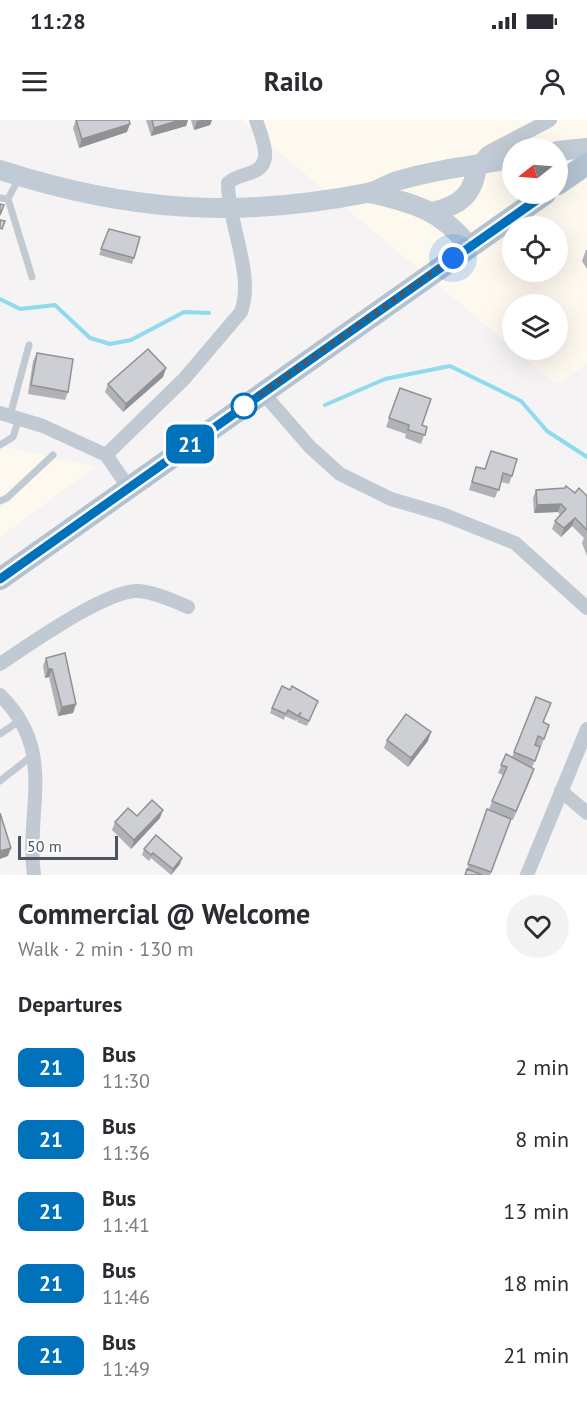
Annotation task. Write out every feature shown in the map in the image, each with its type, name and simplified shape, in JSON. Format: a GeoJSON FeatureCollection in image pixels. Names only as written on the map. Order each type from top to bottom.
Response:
{"type":"FeatureCollection","features":[{"type":"Feature","properties":{"kind":"main road"},"geometry":{"type":"LineString","coordinates":[[568,150],[587,148]]}},
{"type":"Feature","properties":{"kind":"main road"},"geometry":{"type":"LineString","coordinates":[[0,170],[61,189],[120,201],[183,208],[231,209],[370,193],[396,181],[502,161]]}},
{"type":"Feature","properties":{"kind":"main road"},"geometry":{"type":"LineString","coordinates":[[568,177],[587,164]]}},
{"type":"Feature","properties":{"kind":"main road"},"geometry":{"type":"LineString","coordinates":[[433,212],[454,206],[465,198],[474,183],[477,165]]}},
{"type":"Feature","properties":{"kind":"main road"},"geometry":{"type":"LineString","coordinates":[[370,193],[414,203],[433,212],[454,227],[469,246]]}},
{"type":"Feature","properties":{"kind":"main road"},"geometry":{"type":"LineString","coordinates":[[0,579],[530,204]]}},
{"type":"Feature","properties":{"kind":"street"},"geometry":{"type":"LineString","coordinates":[[106,455],[184,380],[241,312],[247,286],[228,183],[233,178],[258,170],[264,162],[267,154],[256,120]]}},
{"type":"Feature","properties":{"kind":"street"},"geometry":{"type":"LineString","coordinates":[[477,165],[487,153],[550,120]]}},
{"type":"Feature","properties":{"kind":"street"},"geometry":{"type":"LineString","coordinates":[[262,393],[310,447],[340,474],[391,499],[442,514],[515,543],[587,608]]}},
{"type":"Feature","properties":{"kind":"street"},"geometry":{"type":"LineString","coordinates":[[10,416],[53,430],[106,455],[129,488]]}},
{"type":"Feature","properties":{"kind":"street"},"geometry":{"type":"LineString","coordinates":[[0,664],[111,597],[138,591],[166,598],[188,608]]}},
{"type":"Feature","properties":{"kind":"street"},"geometry":{"type":"LineString","coordinates":[[0,695],[20,722],[33,755],[37,788],[32,849],[34,875]]}},
{"type":"Feature","properties":{"kind":"street"},"geometry":{"type":"LineString","coordinates":[[527,875],[587,729]]}},
{"type":"Feature","properties":{"kind":"street"},"geometry":{"type":"LineString","coordinates":[[561,791],[587,813]]}},
{"type":"Feature","properties":{"kind":"lane"},"geometry":{"type":"LineString","coordinates":[[20,176],[8,198],[32,277]]}},
{"type":"Feature","properties":{"kind":"lane"},"geometry":{"type":"LineString","coordinates":[[0,198],[8,198]]}},
{"type":"Feature","properties":{"kind":"lane"},"geometry":{"type":"LineString","coordinates":[[0,445],[13,437],[10,416],[29,345]]}},
{"type":"Feature","properties":{"kind":"lane"},"geometry":{"type":"LineString","coordinates":[[0,501],[7,498],[53,455]]}},
{"type":"Feature","properties":{"kind":"lane"},"geometry":{"type":"LineString","coordinates":[[0,735],[20,722]]}},
{"type":"Feature","properties":{"kind":"lane"},"geometry":{"type":"LineString","coordinates":[[0,781],[33,755]]}},
{"type":"Feature","properties":{"kind":"shaded area"},"geometry":{"type":"Polygon","coordinates":[[[241,120],[587,120],[587,364],[556,384],[527,360],[568,360],[568,294],[502,294],[502,339],[241,120]]]}},
{"type":"Feature","properties":{"kind":"shaded area"},"geometry":{"type":"Polygon","coordinates":[[[0,446],[95,467],[0,537],[0,446]]]}},
{"type":"Feature","properties":{"kind":"building"},"geometry":{"type":"Polygon","coordinates":[[[76,120],[129,120],[130,124],[82,139],[76,120]]]}},
{"type":"Feature","properties":{"kind":"building"},"geometry":{"type":"Polygon","coordinates":[[[152,120],[180,120],[154,128],[152,120]]]}},
{"type":"Feature","properties":{"kind":"building"},"geometry":{"type":"Polygon","coordinates":[[[0,220],[5,221],[2,229],[0,228],[0,220]]]}},
{"type":"Feature","properties":{"kind":"building"},"geometry":{"type":"Polygon","coordinates":[[[109,229],[140,237],[134,258],[101,249],[109,229]]]}},
{"type":"Feature","properties":{"kind":"building"},"geometry":{"type":"Polygon","coordinates":[[[148,349],[166,368],[126,404],[108,384],[148,349]]]}},
{"type":"Feature","properties":{"kind":"building"},"geometry":{"type":"Polygon","coordinates":[[[37,353],[73,359],[68,392],[31,385],[37,353]]]}},
{"type":"Feature","properties":{"kind":"building"},"geometry":{"type":"Polygon","coordinates":[[[400,388],[431,399],[422,425],[427,427],[425,435],[408,430],[409,425],[389,418],[400,388]]]}},
{"type":"Feature","properties":{"kind":"building"},"geometry":{"type":"Polygon","coordinates":[[[491,451],[517,459],[512,476],[503,473],[499,490],[472,482],[476,467],[485,469],[491,451]]]}},
{"type":"Feature","properties":{"kind":"building"},"geometry":{"type":"Polygon","coordinates":[[[566,486],[575,493],[579,488],[587,496],[587,530],[575,518],[564,528],[555,521],[566,509],[561,504],[537,505],[536,490],[565,488],[566,486]]]}},
{"type":"Feature","properties":{"kind":"building"},"geometry":{"type":"Polygon","coordinates":[[[65,653],[76,704],[62,707],[52,669],[48,669],[46,658],[65,653]]]}},
{"type":"Feature","properties":{"kind":"building"},"geometry":{"type":"Polygon","coordinates":[[[282,686],[290,690],[292,686],[318,701],[309,721],[299,716],[301,712],[298,716],[288,710],[286,714],[272,708],[282,686]]]}},
{"type":"Feature","properties":{"kind":"building"},"geometry":{"type":"Polygon","coordinates":[[[536,697],[551,703],[543,722],[549,725],[544,739],[538,736],[535,745],[540,747],[535,761],[514,752],[536,697]]]}},
{"type":"Feature","properties":{"kind":"building"},"geometry":{"type":"Polygon","coordinates":[[[406,714],[431,732],[411,758],[387,740],[406,714]]]}},
{"type":"Feature","properties":{"kind":"building"},"geometry":{"type":"Polygon","coordinates":[[[506,754],[534,769],[516,811],[492,801],[507,767],[501,765],[506,754]]]}},
{"type":"Feature","properties":{"kind":"building"},"geometry":{"type":"Polygon","coordinates":[[[152,800],[163,810],[134,840],[115,822],[128,808],[137,816],[152,800]]]}},
{"type":"Feature","properties":{"kind":"building"},"geometry":{"type":"Polygon","coordinates":[[[487,809],[511,819],[491,872],[468,864],[487,809]]]}},
{"type":"Feature","properties":{"kind":"building"},"geometry":{"type":"Polygon","coordinates":[[[0,813],[11,848],[0,851],[0,813]]]}},
{"type":"Feature","properties":{"kind":"building"},"geometry":{"type":"Polygon","coordinates":[[[156,835],[182,858],[173,869],[153,853],[151,855],[144,849],[156,835]]]}},
{"type":"Feature","properties":{"kind":"building"},"geometry":{"type":"Polygon","coordinates":[[[467,869],[482,875],[465,875],[467,869]]]}},
{"type":"Feature","properties":{"kind":"waterway"},"geometry":{"type":"LineString","coordinates":[[0,299],[20,309],[55,305],[90,338],[110,344],[131,340],[184,312],[209,313]]}},
{"type":"Feature","properties":{"kind":"waterway"},"geometry":{"type":"LineString","coordinates":[[325,405],[385,379],[450,366],[521,401],[547,431],[587,457]]}},
{"type":"Feature","properties":{"kind":"bus line","name":"21"},"geometry":{"type":"LineString","coordinates":[[0,579],[531,204]]}},
{"type":"Feature","properties":{"kind":"route"},"geometry":{"type":"LineString","coordinates":[[244,406],[453,258]]}}]}
